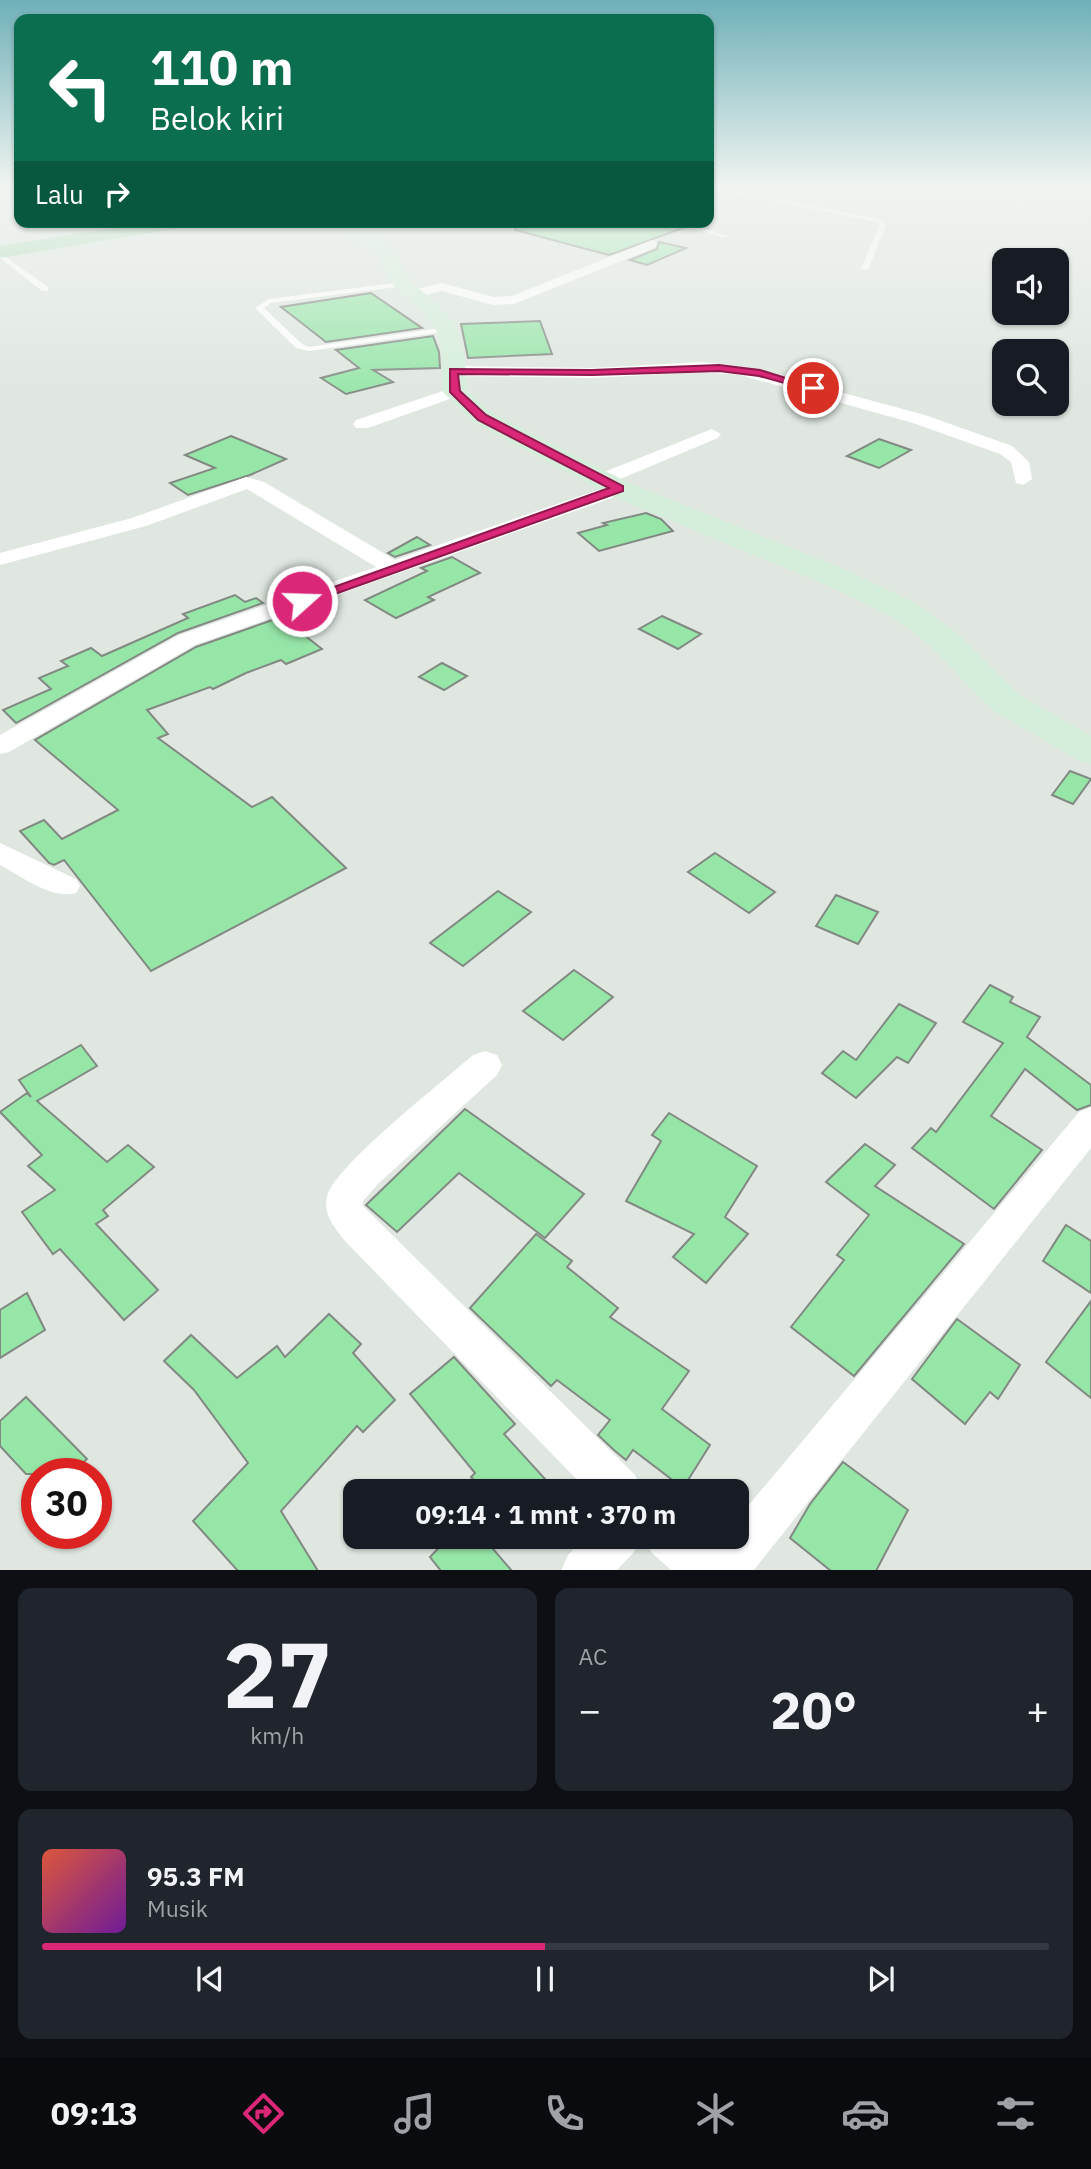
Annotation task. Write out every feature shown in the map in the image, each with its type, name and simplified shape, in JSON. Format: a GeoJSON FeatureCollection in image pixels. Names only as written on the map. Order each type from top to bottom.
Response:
{"type":"FeatureCollection","features":[{"type":"Feature","properties":{"kind":"street"},"geometry":{"type":"LineString","coordinates":[[388,258],[408,289],[447,329],[451,339],[454,382],[482,417],[610,484],[835,577],[904,610],[942,638],[986,685],[1007,703],[1091,752]]}},
{"type":"Feature","properties":{"kind":"street"},"geometry":{"type":"LineString","coordinates":[[408,289],[442,287],[492,301],[514,300],[617,258]]}},
{"type":"Feature","properties":{"kind":"street"},"geometry":{"type":"LineString","coordinates":[[362,424],[454,382],[702,367],[760,373],[919,419],[1018,456],[1022,462],[1023,479]]}},
{"type":"Feature","properties":{"kind":"street"},"geometry":{"type":"LineString","coordinates":[[0,746],[187,640],[393,568],[610,484],[712,434]]}},
{"type":"Feature","properties":{"kind":"street"},"geometry":{"type":"LineString","coordinates":[[0,559],[139,522],[235,485],[250,483],[393,568]]}},
{"type":"Feature","properties":{"kind":"street"},"geometry":{"type":"LineString","coordinates":[[0,853],[66,886]]}},
{"type":"Feature","properties":{"kind":"street"},"geometry":{"type":"LineString","coordinates":[[485,1065],[365,1173],[345,1195],[344,1211],[357,1228],[607,1479]]}},
{"type":"Feature","properties":{"kind":"street"},"geometry":{"type":"LineString","coordinates":[[723,1570],[1091,1122]]}},
{"type":"Feature","properties":{"kind":"street"},"geometry":{"type":"LineString","coordinates":[[584,1570],[605,1549]]}},
{"type":"Feature","properties":{"kind":"street"},"geometry":{"type":"LineString","coordinates":[[683,1549],[708,1570]]}},
{"type":"Feature","properties":{"kind":"lane"},"geometry":{"type":"LineString","coordinates":[[6,258],[44,289]]}},
{"type":"Feature","properties":{"kind":"lane"},"geometry":{"type":"LineString","coordinates":[[865,268],[869,258]]}},
{"type":"Feature","properties":{"kind":"lane"},"geometry":{"type":"LineString","coordinates":[[408,289],[269,301],[259,308],[299,346],[309,349],[447,329]]}},
{"type":"Feature","properties":{"kind":"building"},"geometry":{"type":"Polygon","coordinates":[[[634,258],[662,258],[647,265],[630,260],[634,258]]]}},
{"type":"Feature","properties":{"kind":"building"},"geometry":{"type":"Polygon","coordinates":[[[371,293],[422,328],[326,342],[281,307],[371,293]]]}},
{"type":"Feature","properties":{"kind":"building"},"geometry":{"type":"Polygon","coordinates":[[[540,321],[552,354],[468,358],[461,324],[540,321]]]}},
{"type":"Feature","properties":{"kind":"building"},"geometry":{"type":"Polygon","coordinates":[[[433,336],[439,352],[440,368],[373,370],[393,382],[346,394],[321,378],[359,368],[336,350],[433,336]]]}},
{"type":"Feature","properties":{"kind":"building"},"geometry":{"type":"Polygon","coordinates":[[[231,436],[286,459],[250,475],[188,495],[170,483],[215,468],[185,455],[231,436]]]}},
{"type":"Feature","properties":{"kind":"building"},"geometry":{"type":"Polygon","coordinates":[[[879,439],[911,450],[879,468],[847,456],[879,439]]]}},
{"type":"Feature","properties":{"kind":"building"},"geometry":{"type":"Polygon","coordinates":[[[646,513],[661,519],[673,531],[599,551],[578,533],[607,525],[603,523],[646,513]]]}},
{"type":"Feature","properties":{"kind":"building"},"geometry":{"type":"Polygon","coordinates":[[[417,537],[430,545],[395,557],[388,553],[417,537]]]}},
{"type":"Feature","properties":{"kind":"building"},"geometry":{"type":"Polygon","coordinates":[[[452,557],[480,573],[428,597],[434,600],[396,618],[365,600],[427,571],[421,568],[452,557]]]}},
{"type":"Feature","properties":{"kind":"building"},"geometry":{"type":"Polygon","coordinates":[[[235,595],[245,602],[256,598],[263,603],[178,633],[16,723],[3,710],[51,689],[39,678],[68,666],[61,661],[91,648],[102,656],[188,618],[183,614],[235,595]]]}},
{"type":"Feature","properties":{"kind":"building"},"geometry":{"type":"Polygon","coordinates":[[[662,616],[701,634],[678,649],[639,629],[662,616]]]}},
{"type":"Feature","properties":{"kind":"building"},"geometry":{"type":"Polygon","coordinates":[[[281,617],[322,649],[286,664],[281,660],[213,689],[210,687],[147,710],[168,734],[158,738],[252,807],[272,797],[346,868],[151,971],[64,860],[54,865],[49,863],[20,831],[44,820],[62,839],[118,810],[35,740],[196,647],[281,617]]]}},
{"type":"Feature","properties":{"kind":"building"},"geometry":{"type":"Polygon","coordinates":[[[442,663],[467,676],[444,690],[419,677],[442,663]]]}},
{"type":"Feature","properties":{"kind":"building"},"geometry":{"type":"Polygon","coordinates":[[[1070,771],[1091,779],[1073,804],[1052,795],[1070,771]]]}},
{"type":"Feature","properties":{"kind":"building"},"geometry":{"type":"Polygon","coordinates":[[[715,853],[775,892],[749,913],[688,872],[715,853]]]}},
{"type":"Feature","properties":{"kind":"building"},"geometry":{"type":"Polygon","coordinates":[[[498,891],[531,912],[463,966],[430,943],[498,891]]]}},
{"type":"Feature","properties":{"kind":"building"},"geometry":{"type":"Polygon","coordinates":[[[836,895],[878,912],[858,944],[816,926],[836,895]]]}},
{"type":"Feature","properties":{"kind":"building"},"geometry":{"type":"Polygon","coordinates":[[[574,970],[613,997],[563,1040],[523,1011],[574,970]]]}},
{"type":"Feature","properties":{"kind":"building"},"geometry":{"type":"Polygon","coordinates":[[[990,985],[1013,997],[1010,1002],[1040,1017],[1027,1037],[1091,1085],[1091,1105],[1077,1110],[1025,1069],[991,1116],[1042,1150],[994,1209],[912,1148],[931,1128],[936,1132],[1003,1043],[963,1022],[990,985]]]}},
{"type":"Feature","properties":{"kind":"building"},"geometry":{"type":"Polygon","coordinates":[[[899,1004],[936,1023],[908,1063],[897,1057],[856,1098],[822,1073],[843,1051],[856,1060],[899,1004]]]}},
{"type":"Feature","properties":{"kind":"building"},"geometry":{"type":"Polygon","coordinates":[[[81,1045],[97,1066],[37,1101],[107,1162],[128,1145],[154,1167],[103,1210],[108,1216],[96,1224],[158,1290],[124,1320],[60,1249],[53,1254],[22,1212],[55,1190],[28,1166],[42,1155],[0,1112],[27,1093],[31,1097],[19,1080],[81,1045]]]}},
{"type":"Feature","properties":{"kind":"building"},"geometry":{"type":"Polygon","coordinates":[[[465,1109],[584,1194],[545,1238],[459,1173],[397,1232],[366,1205],[465,1109]]]}},
{"type":"Feature","properties":{"kind":"building"},"geometry":{"type":"Polygon","coordinates":[[[669,1113],[757,1166],[725,1217],[748,1234],[706,1283],[673,1257],[694,1234],[626,1201],[661,1141],[652,1135],[669,1113]]]}},
{"type":"Feature","properties":{"kind":"building"},"geometry":{"type":"Polygon","coordinates":[[[865,1144],[895,1165],[875,1186],[964,1244],[854,1376],[791,1327],[844,1260],[837,1255],[869,1215],[826,1182],[865,1144]]]}},
{"type":"Feature","properties":{"kind":"building"},"geometry":{"type":"Polygon","coordinates":[[[1066,1225],[1091,1241],[1091,1293],[1043,1261],[1066,1225]]]}},
{"type":"Feature","properties":{"kind":"building"},"geometry":{"type":"Polygon","coordinates":[[[536,1234],[572,1261],[567,1267],[618,1308],[610,1317],[689,1371],[662,1409],[710,1445],[689,1479],[671,1479],[633,1450],[626,1460],[598,1435],[610,1420],[557,1380],[551,1386],[470,1308],[536,1234]]]}},
{"type":"Feature","properties":{"kind":"building"},"geometry":{"type":"Polygon","coordinates":[[[27,1293],[45,1330],[0,1358],[0,1310],[27,1293]]]}},
{"type":"Feature","properties":{"kind":"building"},"geometry":{"type":"Polygon","coordinates":[[[1091,1301],[1091,1398],[1046,1362],[1091,1301]]]}},
{"type":"Feature","properties":{"kind":"building"},"geometry":{"type":"Polygon","coordinates":[[[329,1314],[361,1344],[353,1353],[395,1400],[363,1432],[357,1426],[281,1511],[317,1570],[237,1570],[193,1521],[248,1463],[194,1390],[164,1361],[191,1335],[237,1378],[277,1346],[285,1357],[329,1314]]]}},
{"type":"Feature","properties":{"kind":"building"},"geometry":{"type":"Polygon","coordinates":[[[957,1319],[1020,1365],[998,1399],[990,1392],[965,1424],[912,1379],[957,1319]]]}},
{"type":"Feature","properties":{"kind":"building"},"geometry":{"type":"Polygon","coordinates":[[[454,1357],[515,1424],[504,1434],[545,1479],[473,1479],[471,1477],[475,1473],[410,1394],[454,1357]]]}},
{"type":"Feature","properties":{"kind":"building"},"geometry":{"type":"Polygon","coordinates":[[[26,1397],[86,1458],[21,1458],[21,1469],[0,1446],[0,1421],[26,1397]]]}},
{"type":"Feature","properties":{"kind":"building"},"geometry":{"type":"Polygon","coordinates":[[[843,1462],[908,1510],[877,1570],[830,1570],[790,1538],[810,1504],[843,1462]]]}},
{"type":"Feature","properties":{"kind":"building"},"geometry":{"type":"Polygon","coordinates":[[[438,1549],[493,1549],[511,1570],[440,1570],[430,1557],[438,1549]]]}},
{"type":"Feature","properties":{"kind":"route"},"geometry":{"type":"LineString","coordinates":[[302,601],[619,489],[482,417],[455,392],[453,371],[592,373],[702,367],[760,373],[813,388]]}}]}
